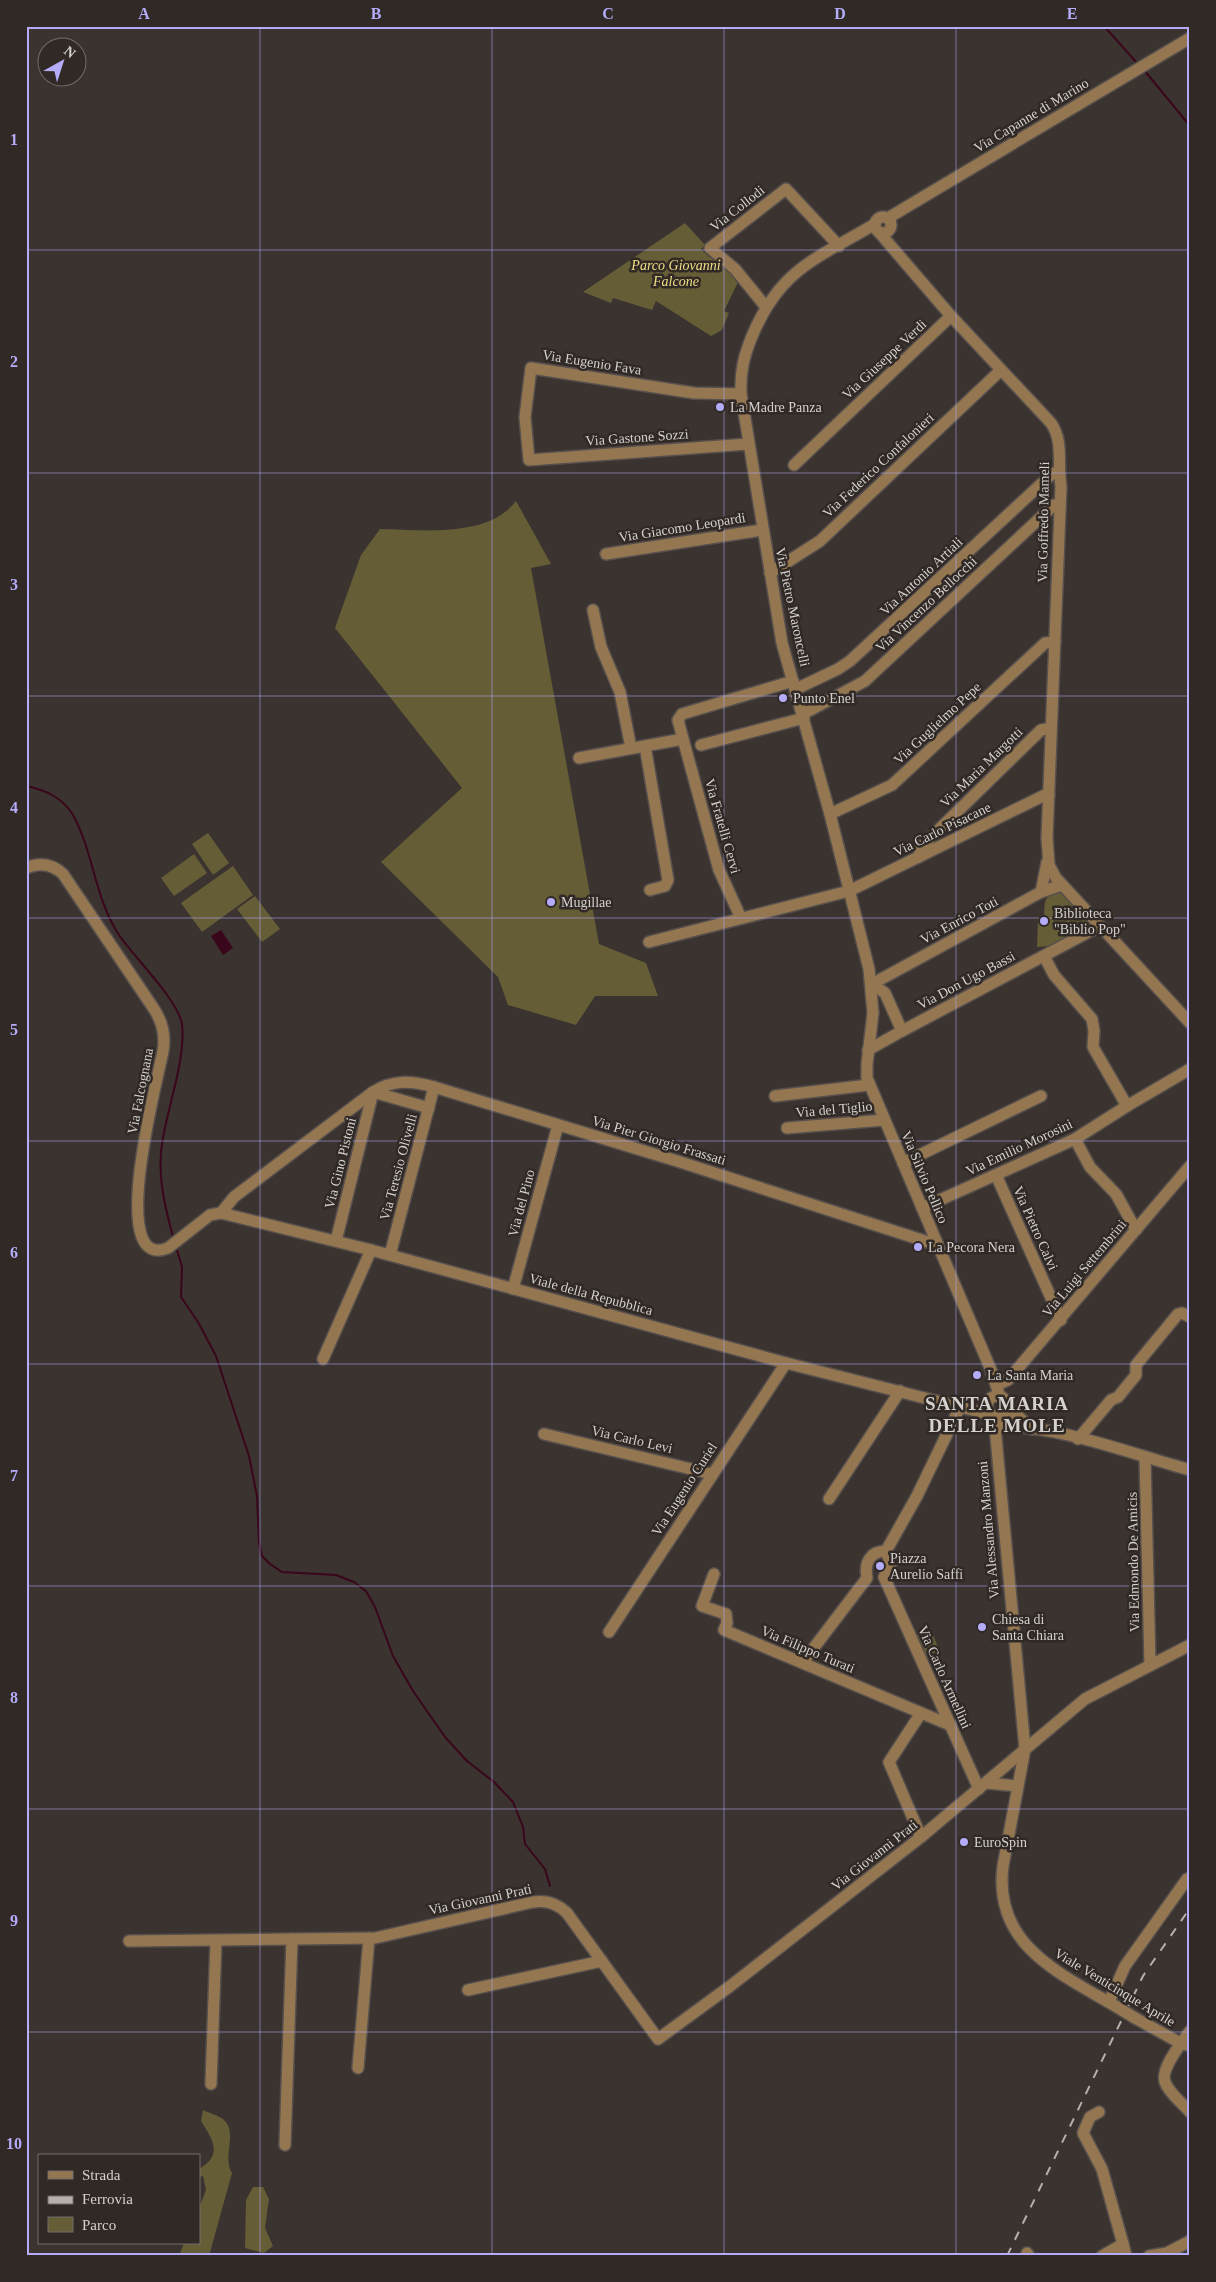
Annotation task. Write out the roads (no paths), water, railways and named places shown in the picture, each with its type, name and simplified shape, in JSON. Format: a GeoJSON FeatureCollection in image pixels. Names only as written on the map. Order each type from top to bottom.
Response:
{"type":"FeatureCollection","features":[{"type":"Feature","properties":{"kind":"street","name":"Via Capanne di Marino"},"geometry":{"type":"LineString","coordinates":[[883,226],[1190,38]]}},
{"type":"Feature","properties":{"kind":"street","name":"Via Collodi"},"geometry":{"type":"LineString","coordinates":[[766,307],[736,269],[710,248],[786,189],[838,246]]}},
{"type":"Feature","properties":{"kind":"street","name":"Via Pietro Maroncelli"},"geometry":{"type":"LineString","coordinates":[[868,1050],[873,1013],[872,984],[830,814],[782,643],[741,394],[742,362],[766,307],[790,276],[806,264],[838,246],[883,226]]}},
{"type":"Feature","properties":{"kind":"street","name":"Via Goffredo Mameli"},"geometry":{"type":"LineString","coordinates":[[883,226],[894,248],[951,316],[1055,429],[1059,442],[1058,473],[1061,486],[1051,728],[1048,859],[1041,892]]}},
{"type":"Feature","properties":{"kind":"street","name":"Via Giuseppe Verdi"},"geometry":{"type":"LineString","coordinates":[[794,465],[951,316]]}},
{"type":"Feature","properties":{"kind":"street","name":"Via Eugenio Fava"},"geometry":{"type":"LineString","coordinates":[[529,460],[525,417],[531,368],[694,393],[741,394]]}},
{"type":"Feature","properties":{"kind":"street","name":"Via Federico Confalonieri"},"geometry":{"type":"LineString","coordinates":[[770,574],[820,541],[1001,370]]}},
{"type":"Feature","properties":{"kind":"street","name":"Via Gastone Sozzi"},"geometry":{"type":"LineString","coordinates":[[529,460],[748,444]]}},
{"type":"Feature","properties":{"kind":"street","name":"Via Antonio Artiali"},"geometry":{"type":"LineString","coordinates":[[794,685],[838,669],[850,661],[1053,473],[1058,473]]}},
{"type":"Feature","properties":{"kind":"street","name":"Via Vincenzo Bellocchi"},"geometry":{"type":"LineString","coordinates":[[701,745],[804,716],[865,682],[1054,505],[1060,505]]}},
{"type":"Feature","properties":{"kind":"street","name":"Via Giacomo Leopardi"},"geometry":{"type":"LineString","coordinates":[[606,554],[762,530]]}},
{"type":"Feature","properties":{"kind":"street"},"geometry":{"type":"LineString","coordinates":[[593,610],[601,647],[620,692],[631,748]]}},
{"type":"Feature","properties":{"kind":"street","name":"Via Guglielmo Pepe"},"geometry":{"type":"LineString","coordinates":[[830,814],[892,785],[1045,643],[1054,642]]}},
{"type":"Feature","properties":{"kind":"street","name":"Via Fratelli Cervi"},"geometry":{"type":"LineString","coordinates":[[741,918],[719,870],[678,720],[682,714],[794,685]]}},
{"type":"Feature","properties":{"kind":"street","name":"Via Maria Margotti"},"geometry":{"type":"LineString","coordinates":[[918,857],[920,848],[935,833],[1042,730],[1051,728]]}},
{"type":"Feature","properties":{"kind":"street"},"geometry":{"type":"LineString","coordinates":[[579,758],[683,739]]}},
{"type":"Feature","properties":{"kind":"street"},"geometry":{"type":"LineString","coordinates":[[644,746],[668,880],[665,886],[650,890]]}},
{"type":"Feature","properties":{"kind":"street","name":"Via Carlo Pisacane"},"geometry":{"type":"LineString","coordinates":[[849,891],[1045,795],[1049,795]]}},
{"type":"Feature","properties":{"kind":"street","name":"Via Goffredo Mameli"},"geometry":{"type":"LineString","coordinates":[[1048,859],[1051,871],[1062,885],[1190,1023]]}},
{"type":"Feature","properties":{"kind":"street","name":"Via Falcognana"},"geometry":{"type":"LineString","coordinates":[[26,868],[35,865],[47,865],[63,874],[152,1006],[162,1025],[164,1051],[137,1196],[138,1224],[142,1237],[152,1248],[166,1249],[215,1214]]}},
{"type":"Feature","properties":{"kind":"street","name":"Via Enrico Toti"},"geometry":{"type":"LineString","coordinates":[[872,984],[1041,892],[1062,885]]}},
{"type":"Feature","properties":{"kind":"street"},"geometry":{"type":"LineString","coordinates":[[648,942],[849,891]]}},
{"type":"Feature","properties":{"kind":"street","name":"Via Don Ugo Bassi"},"geometry":{"type":"LineString","coordinates":[[868,1050],[1100,926]]}},
{"type":"Feature","properties":{"kind":"street"},"geometry":{"type":"LineString","coordinates":[[1044,956],[1054,975],[1092,1019],[1094,1031],[1093,1047],[1127,1106],[1190,1069]]}},
{"type":"Feature","properties":{"kind":"street"},"geometry":{"type":"LineString","coordinates":[[872,984],[885,993],[902,1031]]}},
{"type":"Feature","properties":{"kind":"street","name":"Via Silvio Pellico"},"geometry":{"type":"LineString","coordinates":[[868,1050],[866,1069],[870,1085],[1003,1401]]}},
{"type":"Feature","properties":{"kind":"street","name":"Via Pier Giorgio Frassati"},"geometry":{"type":"LineString","coordinates":[[215,1214],[234,1197],[373,1092],[388,1084],[402,1082],[434,1087],[677,1160],[928,1242],[936,1241]]}},
{"type":"Feature","properties":{"kind":"street"},"geometry":{"type":"LineString","coordinates":[[775,1096],[870,1085]]}},
{"type":"Feature","properties":{"kind":"street","name":"Via Teresio Olivelli"},"geometry":{"type":"LineString","coordinates":[[390,1255],[434,1087]]}},
{"type":"Feature","properties":{"kind":"street"},"geometry":{"type":"LineString","coordinates":[[373,1092],[428,1108]]}},
{"type":"Feature","properties":{"kind":"street","name":"Via Gino Pistoni"},"geometry":{"type":"LineString","coordinates":[[336,1241],[373,1092]]}},
{"type":"Feature","properties":{"kind":"street"},"geometry":{"type":"LineString","coordinates":[[903,1163],[1042,1096]]}},
{"type":"Feature","properties":{"kind":"street","name":"Via Emilio Morosini"},"geometry":{"type":"LineString","coordinates":[[922,1208],[1075,1138],[1127,1106]]}},
{"type":"Feature","properties":{"kind":"street","name":"Via del Tiglio"},"geometry":{"type":"LineString","coordinates":[[787,1128],[884,1120]]}},
{"type":"Feature","properties":{"kind":"street","name":"Via del Pino"},"geometry":{"type":"LineString","coordinates":[[513,1289],[558,1125]]}},
{"type":"Feature","properties":{"kind":"street"},"geometry":{"type":"LineString","coordinates":[[1075,1138],[1090,1168],[1116,1194],[1136,1230]]}},
{"type":"Feature","properties":{"kind":"street","name":"Via Luigi Settembrini"},"geometry":{"type":"LineString","coordinates":[[997,1385],[1008,1380],[1061,1320],[1190,1166]]}},
{"type":"Feature","properties":{"kind":"street","name":"Via Pietro Calvi"},"geometry":{"type":"LineString","coordinates":[[996,1175],[1061,1320]]}},
{"type":"Feature","properties":{"kind":"street","name":"Viale della Repubblica"},"geometry":{"type":"LineString","coordinates":[[215,1214],[372,1250],[786,1363],[962,1407],[993,1419],[1032,1429]]}},
{"type":"Feature","properties":{"kind":"street"},"geometry":{"type":"LineString","coordinates":[[322,1359],[372,1250]]}},
{"type":"Feature","properties":{"kind":"street"},"geometry":{"type":"LineString","coordinates":[[1078,1439],[1111,1400],[1118,1397],[1136,1375],[1136,1365],[1178,1314],[1190,1317]]}},
{"type":"Feature","properties":{"kind":"street","name":"Via Eugenio Curiel"},"geometry":{"type":"LineString","coordinates":[[609,1632],[786,1363]]}},
{"type":"Feature","properties":{"kind":"street"},"geometry":{"type":"LineString","coordinates":[[829,1499],[900,1391]]}},
{"type":"Feature","properties":{"kind":"street"},"geometry":{"type":"LineString","coordinates":[[803,1662],[867,1578],[866,1566],[868,1560],[875,1553],[886,1551],[917,1496],[962,1407],[988,1401],[993,1397],[1003,1401],[1032,1429],[1078,1439],[1190,1470]]}},
{"type":"Feature","properties":{"kind":"street"},"geometry":{"type":"LineString","coordinates":[[988,1401],[988,1410],[993,1419],[1003,1414],[1003,1401]]}},
{"type":"Feature","properties":{"kind":"street","name":"Via Alessandro Manzoni"},"geometry":{"type":"LineString","coordinates":[[993,1419],[1025,1749],[1018,1786]]}},
{"type":"Feature","properties":{"kind":"street","name":"Via Carlo Levi"},"geometry":{"type":"LineString","coordinates":[[544,1434],[712,1474]]}},
{"type":"Feature","properties":{"kind":"street","name":"Via Edmondo De Amicis"},"geometry":{"type":"LineString","coordinates":[[1145,1458],[1150,1665]]}},
{"type":"Feature","properties":{"kind":"street","name":"Via Carlo Armellini"},"geometry":{"type":"LineString","coordinates":[[886,1551],[891,1564],[884,1577],[950,1725],[982,1786]]}},
{"type":"Feature","properties":{"kind":"street","name":"Via Filippo Turati"},"geometry":{"type":"LineString","coordinates":[[714,1574],[702,1606],[726,1614],[727,1623],[724,1630],[950,1725]]}},
{"type":"Feature","properties":{"kind":"street","name":"Via Giovanni Prati"},"geometry":{"type":"LineString","coordinates":[[129,1941],[370,1938],[540,1901],[553,1904],[564,1910],[658,2039],[729,1987],[921,1837],[1085,1700],[1190,1645]]}},
{"type":"Feature","properties":{"kind":"street"},"geometry":{"type":"LineString","coordinates":[[921,1713],[889,1762],[921,1837]]}},
{"type":"Feature","properties":{"kind":"street"},"geometry":{"type":"LineString","coordinates":[[982,1786],[1018,1786]]}},
{"type":"Feature","properties":{"kind":"street","name":"Viale Venticinque Aprile"},"geometry":{"type":"LineString","coordinates":[[1018,1786],[1001,1883],[1008,1915],[1017,1932],[1029,1948],[1045,1964],[1135,2018],[1186,2045]]}},
{"type":"Feature","properties":{"kind":"street"},"geometry":{"type":"LineString","coordinates":[[1113,2004],[1125,1966],[1187,1879]]}},
{"type":"Feature","properties":{"kind":"street"},"geometry":{"type":"LineString","coordinates":[[358,2068],[370,1938]]}},
{"type":"Feature","properties":{"kind":"street"},"geometry":{"type":"LineString","coordinates":[[285,2145],[292,1939]]}},
{"type":"Feature","properties":{"kind":"street"},"geometry":{"type":"LineString","coordinates":[[211,2084],[216,1941]]}},
{"type":"Feature","properties":{"kind":"street"},"geometry":{"type":"LineString","coordinates":[[468,1990],[602,1960]]}},
{"type":"Feature","properties":{"kind":"street"},"geometry":{"type":"LineString","coordinates":[[1190,2031],[1186,2045],[1166,2066],[1164,2077],[1166,2086],[1190,2112]]}},
{"type":"Feature","properties":{"kind":"street"},"geometry":{"type":"LineString","coordinates":[[1100,2112],[1090,2117],[1083,2133],[1102,2169],[1125,2250],[1102,2256]]}},
{"type":"Feature","properties":{"kind":"street"},"geometry":{"type":"LineString","coordinates":[[1150,2256],[1166,2254],[1190,2241]]}},
{"type":"Feature","properties":{"kind":"waterway"},"geometry":{"type":"LineString","coordinates":[[1104,26],[1137,63]]}},
{"type":"Feature","properties":{"kind":"waterway"},"geometry":{"type":"LineString","coordinates":[[1144,70],[1190,126]]}},
{"type":"Feature","properties":{"kind":"waterway"},"geometry":{"type":"LineString","coordinates":[[26,786],[52,795],[69,809],[86,844],[104,906],[119,935],[155,979],[179,1014],[182,1024],[181,1053],[164,1130],[160,1168],[167,1214],[173,1237]]}},
{"type":"Feature","properties":{"kind":"waterway"},"geometry":{"type":"LineString","coordinates":[[177,1250],[182,1267],[181,1297],[198,1322],[216,1356],[249,1456],[257,1496],[259,1543],[262,1556],[282,1572],[336,1575],[354,1582],[366,1591],[375,1607],[393,1656],[413,1691],[445,1737],[467,1761],[494,1782],[513,1802],[523,1827],[525,1844],[545,1869],[550,1886]]}},
{"type":"Feature","properties":{"kind":"railway"},"geometry":{"type":"LineString","coordinates":[[1007,2256],[1143,1976],[1190,1908]]}},
{"type":"Feature","properties":{"kind":"place","name":"La Madre Panza"},"geometry":{"type":"Point","coordinates":[720,407]}},
{"type":"Feature","properties":{"kind":"place","name":"Punto Enel"},"geometry":{"type":"Point","coordinates":[783,698]}},
{"type":"Feature","properties":{"kind":"place","name":"Mugillae"},"geometry":{"type":"Point","coordinates":[551,902]}},
{"type":"Feature","properties":{"kind":"place","name":"Biblioteca \"Biblio Pop\""},"geometry":{"type":"Point","coordinates":[1044,921]}},
{"type":"Feature","properties":{"kind":"place","name":"La Pecora Nera"},"geometry":{"type":"Point","coordinates":[918,1247]}},
{"type":"Feature","properties":{"kind":"place","name":"La Santa Maria"},"geometry":{"type":"Point","coordinates":[977,1375]}},
{"type":"Feature","properties":{"kind":"place","name":"Piazza Aurelio Saffi"},"geometry":{"type":"Point","coordinates":[880,1566]}},
{"type":"Feature","properties":{"kind":"place","name":"Chiesa di Santa Chiara"},"geometry":{"type":"Point","coordinates":[982,1627]}},
{"type":"Feature","properties":{"kind":"place","name":"EuroSpin"},"geometry":{"type":"Point","coordinates":[964,1842]}},
{"type":"Feature","properties":{"kind":"district","name":"SANTA MARIA DELLE MOLE"},"geometry":{"type":"Point","coordinates":[997,1414]}},
{"type":"Feature","properties":{"kind":"park label","name":"Parco Giovanni Falcone"},"geometry":{"type":"Point","coordinates":[676,274]}}]}
